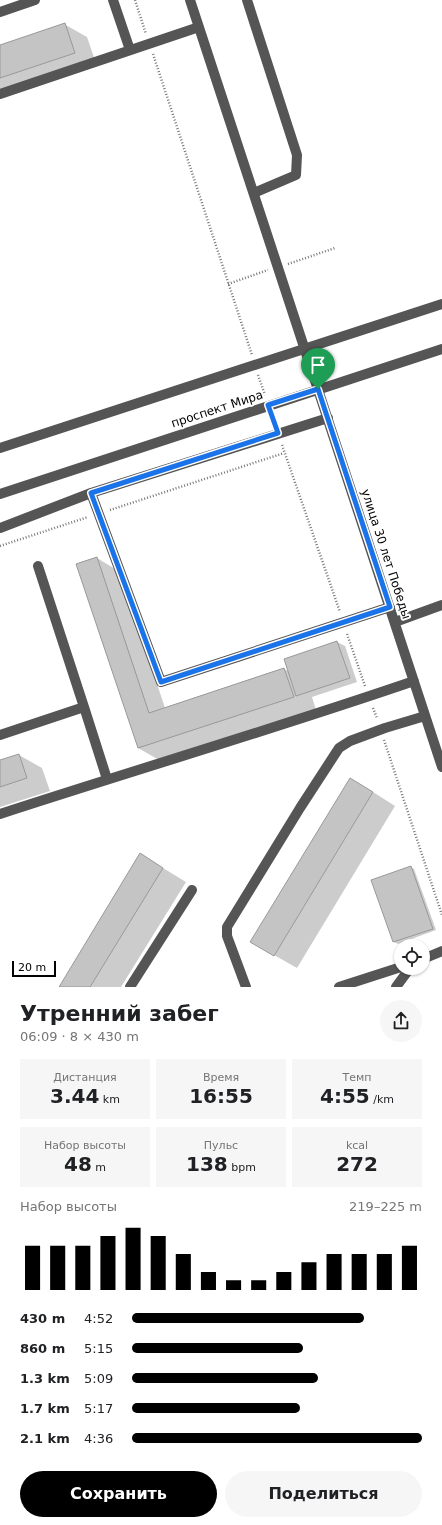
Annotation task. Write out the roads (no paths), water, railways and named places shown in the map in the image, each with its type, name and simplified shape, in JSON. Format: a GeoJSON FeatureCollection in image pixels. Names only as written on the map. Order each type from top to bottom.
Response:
{"type":"FeatureCollection","features":[{"type":"Feature","properties":{"kind":"street"},"geometry":{"type":"LineString","coordinates":[[0,12],[35,0]]}},
{"type":"Feature","properties":{"kind":"street"},"geometry":{"type":"LineString","coordinates":[[113,0],[130,50]]}},
{"type":"Feature","properties":{"kind":"street","name":"улица 30 лет Победы"},"geometry":{"type":"LineString","coordinates":[[190,0],[442,767]]}},
{"type":"Feature","properties":{"kind":"street"},"geometry":{"type":"LineString","coordinates":[[247,0],[297,155],[296,175],[254,193]]}},
{"type":"Feature","properties":{"kind":"street"},"geometry":{"type":"LineString","coordinates":[[0,94],[199,27]]}},
{"type":"Feature","properties":{"kind":"street"},"geometry":{"type":"LineString","coordinates":[[0,448],[442,304]]}},
{"type":"Feature","properties":{"kind":"street","name":"проспект Мира"},"geometry":{"type":"LineString","coordinates":[[0,494],[442,349]]}},
{"type":"Feature","properties":{"kind":"street"},"geometry":{"type":"LineString","coordinates":[[0,528],[91,493],[328,418]]}},
{"type":"Feature","properties":{"kind":"street"},"geometry":{"type":"LineString","coordinates":[[91,493],[161,682],[390,607]]}},
{"type":"Feature","properties":{"kind":"street"},"geometry":{"type":"LineString","coordinates":[[38,566],[107,779]]}},
{"type":"Feature","properties":{"kind":"street"},"geometry":{"type":"LineString","coordinates":[[395,622],[442,605]]}},
{"type":"Feature","properties":{"kind":"street"},"geometry":{"type":"LineString","coordinates":[[0,814],[414,681]]}},
{"type":"Feature","properties":{"kind":"street"},"geometry":{"type":"LineString","coordinates":[[0,735],[84,707]]}},
{"type":"Feature","properties":{"kind":"street"},"geometry":{"type":"LineString","coordinates":[[246,987],[227,936],[227,927],[300,808],[339,748],[350,741],[425,716]]}},
{"type":"Feature","properties":{"kind":"street"},"geometry":{"type":"LineString","coordinates":[[130,987],[192,890]]}},
{"type":"Feature","properties":{"kind":"street"},"geometry":{"type":"LineString","coordinates":[[430,956],[442,951]]}},
{"type":"Feature","properties":{"kind":"street"},"geometry":{"type":"LineString","coordinates":[[339,987],[394,969]]}},
{"type":"Feature","properties":{"kind":"street"},"geometry":{"type":"LineString","coordinates":[[396,987],[405,975]]}}]}
